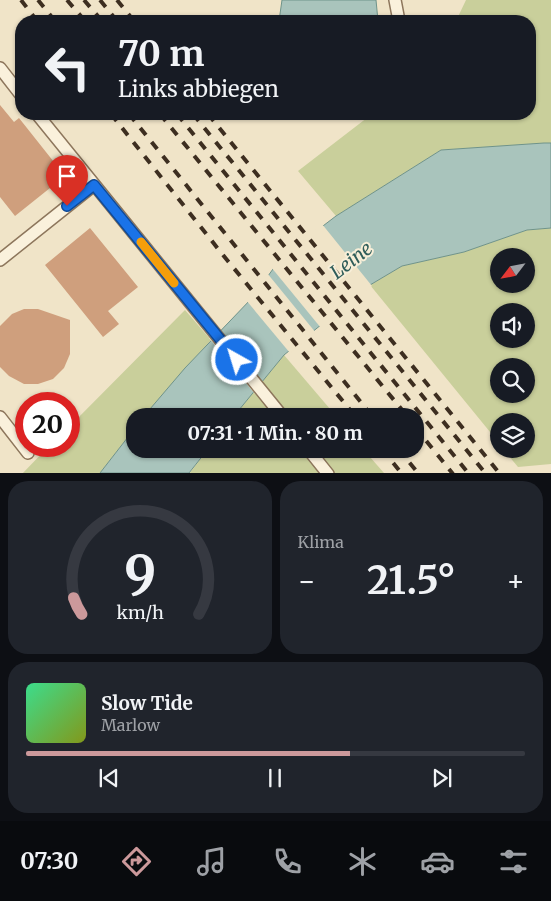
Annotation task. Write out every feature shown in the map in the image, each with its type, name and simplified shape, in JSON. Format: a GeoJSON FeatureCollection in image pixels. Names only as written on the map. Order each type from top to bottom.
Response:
{"type":"FeatureCollection","features":[{"type":"Feature","properties":{"kind":"lane"},"geometry":{"type":"LineString","coordinates":[[395,0],[398,15]]}},
{"type":"Feature","properties":{"kind":"lane"},"geometry":{"type":"LineString","coordinates":[[0,68],[15,87]]}},
{"type":"Feature","properties":{"kind":"lane"},"geometry":{"type":"LineString","coordinates":[[42,120],[276,408]]}},
{"type":"Feature","properties":{"kind":"lane"},"geometry":{"type":"LineString","coordinates":[[0,260],[94,185]]}},
{"type":"Feature","properties":{"kind":"lane"},"geometry":{"type":"LineString","coordinates":[[0,417],[15,436]]}},
{"type":"Feature","properties":{"kind":"lane"},"geometry":{"type":"LineString","coordinates":[[315,458],[327,473]]}},
{"type":"Feature","properties":{"kind":"green space"},"geometry":{"type":"Polygon","coordinates":[[[466,0],[551,0],[551,143],[441,150],[336,216],[298,171],[364,120],[536,120],[536,15],[459,15],[466,0]]]}},
{"type":"Feature","properties":{"kind":"green space"},"geometry":{"type":"Polygon","coordinates":[[[551,228],[551,464],[518,467],[510,458],[535,458],[535,413],[490,413],[490,432],[370,285],[402,266],[464,252],[527,230],[551,228]]]}},
{"type":"Feature","properties":{"kind":"green space"},"geometry":{"type":"Polygon","coordinates":[[[185,310],[211,340],[151,408],[126,408],[126,440],[100,473],[23,473],[38,457],[80,457],[80,416],[185,310]]]}},
{"type":"Feature","properties":{"kind":"green space"},"geometry":{"type":"Polygon","coordinates":[[[284,355],[329,408],[241,408],[284,355]]]}},
{"type":"Feature","properties":{"kind":"green space"},"geometry":{"type":"Polygon","coordinates":[[[201,458],[371,458],[384,473],[190,473],[201,458]]]}},
{"type":"Feature","properties":{"kind":"water"},"geometry":{"type":"Polygon","coordinates":[[[282,0],[376,0],[377,15],[280,15],[282,0]]]}},
{"type":"Feature","properties":{"kind":"water","name":"Leine"},"geometry":{"type":"Polygon","coordinates":[[[551,143],[551,228],[527,230],[464,252],[402,266],[370,285],[284,355],[241,408],[151,408],[185,368],[252,298],[281,258],[336,216],[441,150],[551,143]]]}},
{"type":"Feature","properties":{"kind":"water"},"geometry":{"type":"Polygon","coordinates":[[[126,440],[126,458],[201,458],[189,473],[100,473],[126,440]]]}},
{"type":"Feature","properties":{"kind":"pier"},"geometry":{"type":"Polygon","coordinates":[[[322,224],[372,286],[321,328],[271,267],[279,256],[322,224]]]}},
{"type":"Feature","properties":{"kind":"pier"},"geometry":{"type":"Polygon","coordinates":[[[267,273],[316,333],[290,353],[246,300],[267,273]]]}},
{"type":"Feature","properties":{"kind":"pier"},"geometry":{"type":"Polygon","coordinates":[[[218,328],[263,383],[255,394],[209,338],[218,328]]]}},
{"type":"Feature","properties":{"kind":"building"},"geometry":{"type":"Polygon","coordinates":[[[0,105],[14,122],[21,120],[65,176],[15,216],[0,197],[0,105]]]}},
{"type":"Feature","properties":{"kind":"building"},"geometry":{"type":"Polygon","coordinates":[[[90,228],[138,287],[108,311],[119,324],[103,337],[45,265],[90,228]]]}},
{"type":"Feature","properties":{"kind":"building"},"geometry":{"type":"Polygon","coordinates":[[[24,309],[38,309],[70,320],[70,354],[64,368],[53,379],[38,384],[24,384],[9,376],[0,367],[0,326],[12,314],[24,309]]]}},
{"type":"Feature","properties":{"kind":"railway"},"geometry":{"type":"LineString","coordinates":[[21,0],[32,15]]}},
{"type":"Feature","properties":{"kind":"railway"},"geometry":{"type":"LineString","coordinates":[[38,0],[50,15]]}},
{"type":"Feature","properties":{"kind":"railway"},"geometry":{"type":"LineString","coordinates":[[67,0],[80,15]]}},
{"type":"Feature","properties":{"kind":"railway"},"geometry":{"type":"LineString","coordinates":[[84,0],[97,15]]}},
{"type":"Feature","properties":{"kind":"railway"},"geometry":{"type":"LineString","coordinates":[[100,0],[112,15]]}},
{"type":"Feature","properties":{"kind":"railway"},"geometry":{"type":"LineString","coordinates":[[117,0],[129,15]]}},
{"type":"Feature","properties":{"kind":"railway"},"geometry":{"type":"LineString","coordinates":[[116,120],[348,408]]}},
{"type":"Feature","properties":{"kind":"railway"},"geometry":{"type":"LineString","coordinates":[[134,120],[366,408]]}},
{"type":"Feature","properties":{"kind":"railway"},"geometry":{"type":"LineString","coordinates":[[165,120],[400,408]]}},
{"type":"Feature","properties":{"kind":"railway"},"geometry":{"type":"LineString","coordinates":[[182,120],[468,473]]}},
{"type":"Feature","properties":{"kind":"railway"},"geometry":{"type":"LineString","coordinates":[[198,120],[485,473]]}},
{"type":"Feature","properties":{"kind":"railway"},"geometry":{"type":"LineString","coordinates":[[213,120],[499,473]]}},
{"type":"Feature","properties":{"kind":"railway"},"geometry":{"type":"LineString","coordinates":[[424,438],[452,473]]}},
{"type":"Feature","properties":{"kind":"railway"},"geometry":{"type":"LineString","coordinates":[[389,458],[401,473]]}},
{"type":"Feature","properties":{"kind":"railway"},"geometry":{"type":"LineString","coordinates":[[406,458],[418,473]]}},
{"type":"Feature","properties":{"kind":"slow traffic"},"geometry":{"type":"LineString","coordinates":[[141,242],[174,283]]}},
{"type":"Feature","properties":{"kind":"route"},"geometry":{"type":"LineString","coordinates":[[67,206],[94,185],[237,360]]}}]}
